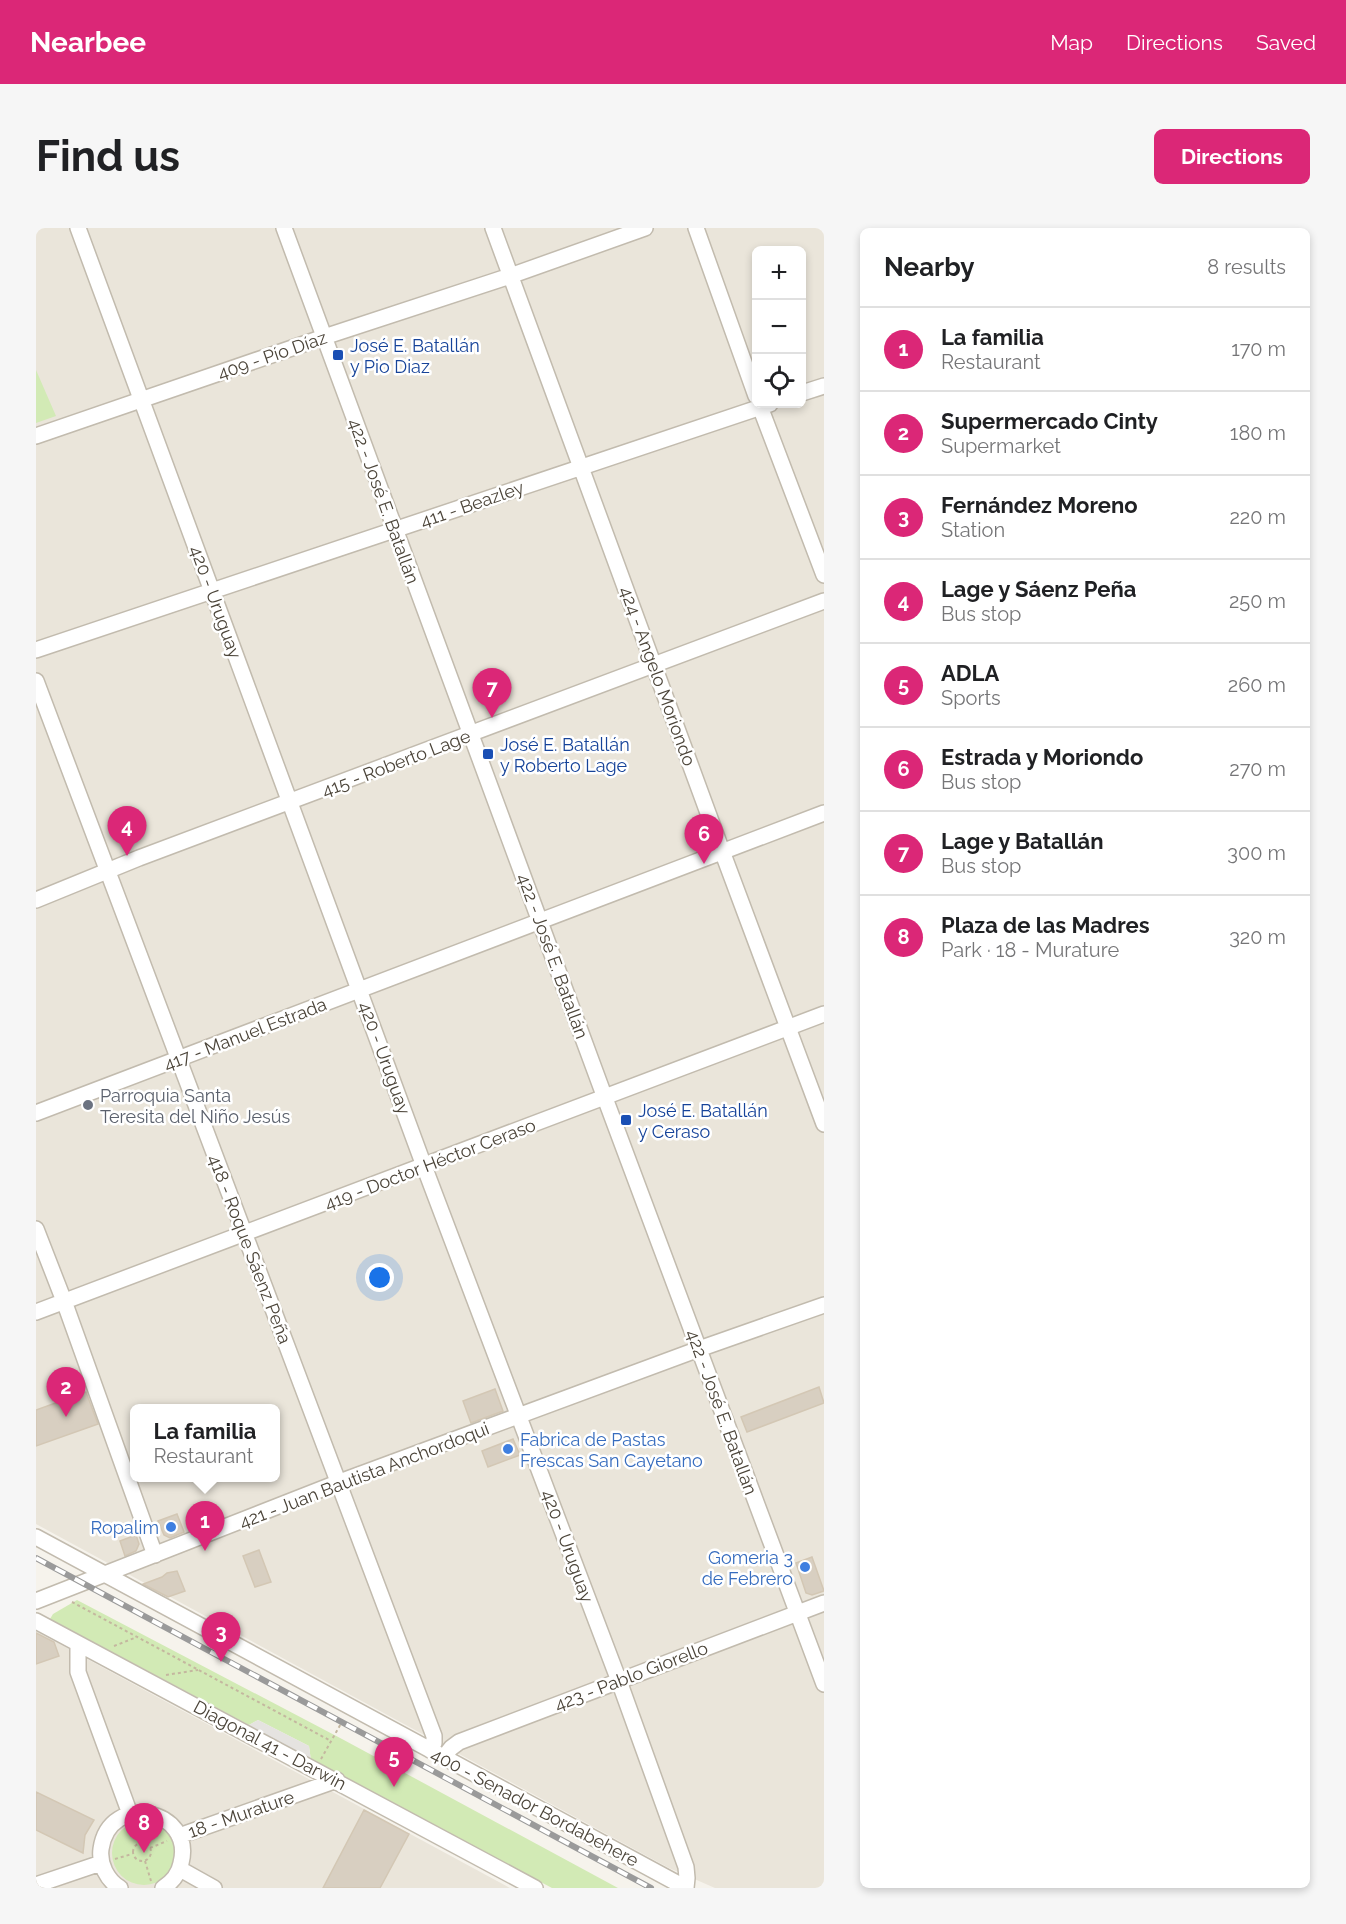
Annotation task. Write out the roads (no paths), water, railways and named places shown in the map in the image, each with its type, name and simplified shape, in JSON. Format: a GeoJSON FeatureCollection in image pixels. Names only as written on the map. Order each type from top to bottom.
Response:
{"type":"FeatureCollection","features":[{"type":"Feature","properties":{"kind":"street","name":"420 - Uruguay"},"geometry":{"type":"LineString","coordinates":[[78,228],[424,1166],[619,1681],[686,1867],[686,1888]]}},
{"type":"Feature","properties":{"kind":"street","name":"422 - José E. Batallán"},"geometry":{"type":"LineString","coordinates":[[284,228],[470,735],[824,1684]]}},
{"type":"Feature","properties":{"kind":"street","name":"424 - Angelo Moriondo"},"geometry":{"type":"LineString","coordinates":[[493,228],[824,1124]]}},
{"type":"Feature","properties":{"kind":"street","name":"409 - Pío Díaz"},"geometry":{"type":"LineString","coordinates":[[36,436],[645,228]]}},
{"type":"Feature","properties":{"kind":"street"},"geometry":{"type":"LineString","coordinates":[[696,228],[752,376]]}},
{"type":"Feature","properties":{"kind":"street"},"geometry":{"type":"LineString","coordinates":[[806,391],[824,386]]}},
{"type":"Feature","properties":{"kind":"street","name":"411 - Beazley"},"geometry":{"type":"LineString","coordinates":[[36,650],[213,592],[752,407]]}},
{"type":"Feature","properties":{"kind":"street"},"geometry":{"type":"LineString","coordinates":[[764,408],[824,575]]}},
{"type":"Feature","properties":{"kind":"street","name":"415 - Roberto Lage"},"geometry":{"type":"LineString","coordinates":[[36,900],[824,601]]}},
{"type":"Feature","properties":{"kind":"street","name":"418 - Roque Sáenz Peña"},"geometry":{"type":"LineString","coordinates":[[36,681],[434,1736],[437,1754]]}},
{"type":"Feature","properties":{"kind":"street","name":"417 - Manuel Estrada"},"geometry":{"type":"LineString","coordinates":[[36,1113],[824,813]]}},
{"type":"Feature","properties":{"kind":"street","name":"419 - Doctor Héctor Ceraso"},"geometry":{"type":"LineString","coordinates":[[36,1312],[824,1014]]}},
{"type":"Feature","properties":{"kind":"street"},"geometry":{"type":"LineString","coordinates":[[36,1229],[155,1555]]}},
{"type":"Feature","properties":{"kind":"street","name":"421 - Juan Bautista Anchordoqui"},"geometry":{"type":"LineString","coordinates":[[36,1601],[337,1483],[824,1305]]}},
{"type":"Feature","properties":{"kind":"street","name":"400 - Senador Bordabehere"},"geometry":{"type":"LineString","coordinates":[[36,1537],[686,1888]]}},
{"type":"Feature","properties":{"kind":"street","name":"423 - Pablo Giorello"},"geometry":{"type":"LineString","coordinates":[[437,1754],[459,1742],[824,1603]]}},
{"type":"Feature","properties":{"kind":"street","name":"Diagonal 41 - Darwin"},"geometry":{"type":"LineString","coordinates":[[36,1621],[536,1888]]}},
{"type":"Feature","properties":{"kind":"street"},"geometry":{"type":"LineString","coordinates":[[78,1644],[78,1672],[130,1814],[118,1819],[109,1828],[100,1852],[101,1863],[108,1877],[120,1888]]}},
{"type":"Feature","properties":{"kind":"street","name":"18 - Murature"},"geometry":{"type":"LineString","coordinates":[[179,1836],[337,1780]]}},
{"type":"Feature","properties":{"kind":"street","name":"18 - Murature"},"geometry":{"type":"LineString","coordinates":[[130,1814],[142,1812],[154,1814],[165,1820],[179,1836],[183,1858],[180,1869]]}},
{"type":"Feature","properties":{"kind":"street"},"geometry":{"type":"LineString","coordinates":[[36,1885],[101,1863]]}},
{"type":"Feature","properties":{"kind":"street"},"geometry":{"type":"LineString","coordinates":[[163,1888],[175,1878],[180,1869],[214,1888]]}},
{"type":"Feature","properties":{"kind":"railway"},"geometry":{"type":"LineString","coordinates":[[36,1558],[651,1888]]}},
{"type":"Feature","properties":{"kind":"place","name":"José E. Batallán y Pio Diaz"},"geometry":{"type":"Point","coordinates":[338,355]}},
{"type":"Feature","properties":{"kind":"place","name":"Lage y Batallán"},"geometry":{"type":"Point","coordinates":[492,718]}},
{"type":"Feature","properties":{"kind":"place","name":"José E. Batallán y Roberto Lage"},"geometry":{"type":"Point","coordinates":[488,754]}},
{"type":"Feature","properties":{"kind":"place","name":"Lage y Sáenz Peña"},"geometry":{"type":"Point","coordinates":[127,856]}},
{"type":"Feature","properties":{"kind":"place","name":"Estrada y Moriondo"},"geometry":{"type":"Point","coordinates":[704,864]}},
{"type":"Feature","properties":{"kind":"place","name":"Parroquia Santa Teresita del Niño Jesús"},"geometry":{"type":"Point","coordinates":[88,1105]}},
{"type":"Feature","properties":{"kind":"place","name":"José E. Batallán y Ceraso"},"geometry":{"type":"Point","coordinates":[626,1120]}},
{"type":"Feature","properties":{"kind":"place","name":"Supermercado Cinty"},"geometry":{"type":"Point","coordinates":[66,1417]}},
{"type":"Feature","properties":{"kind":"place","name":"Fabrica de Pastas Frescas San Cayetano"},"geometry":{"type":"Point","coordinates":[508,1449]}},
{"type":"Feature","properties":{"kind":"place","name":"Ropalim"},"geometry":{"type":"Point","coordinates":[171,1527]}},
{"type":"Feature","properties":{"kind":"place","name":"La familia"},"geometry":{"type":"Point","coordinates":[205,1551]}},
{"type":"Feature","properties":{"kind":"place","name":"Gomeria 3 de Febrero"},"geometry":{"type":"Point","coordinates":[805,1567]}},
{"type":"Feature","properties":{"kind":"place","name":"Fernández Moreno"},"geometry":{"type":"Point","coordinates":[221,1662]}},
{"type":"Feature","properties":{"kind":"place","name":"ADLA"},"geometry":{"type":"Point","coordinates":[394,1787]}},
{"type":"Feature","properties":{"kind":"place","name":"Plaza de las Madres"},"geometry":{"type":"Point","coordinates":[144,1853]}}]}
